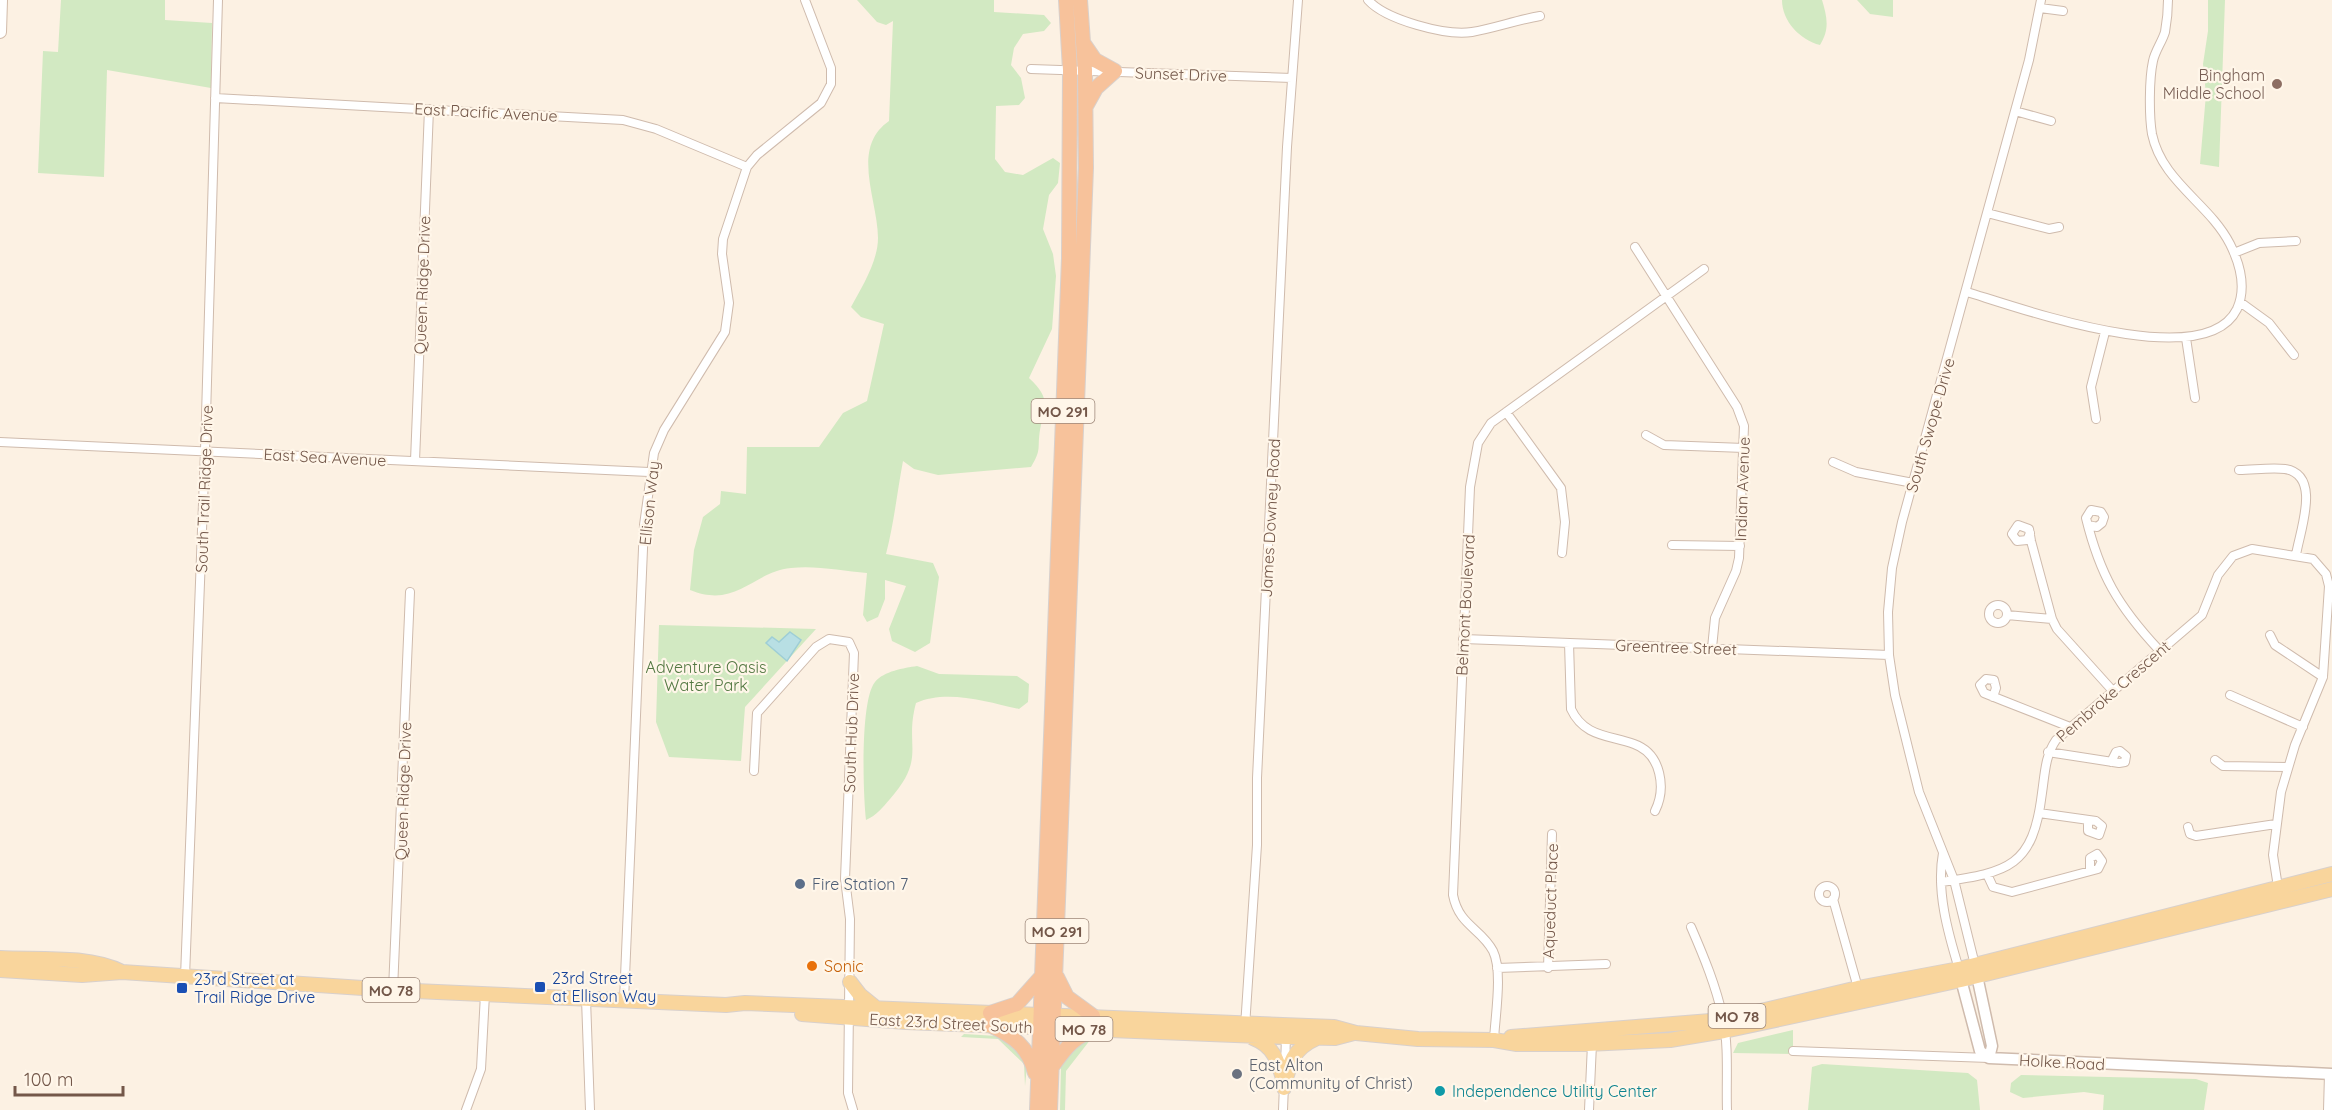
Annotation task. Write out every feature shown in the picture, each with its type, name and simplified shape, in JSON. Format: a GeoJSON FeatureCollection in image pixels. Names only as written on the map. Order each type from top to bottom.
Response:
{"type":"FeatureCollection","features":[{"type":"Feature","properties":{"kind":"highway","name":"MO 291"},"geometry":{"type":"LineString","coordinates":[[1050,1110],[1052,1067],[1041,977],[1069,258],[1070,70],[1066,0]]}},
{"type":"Feature","properties":{"kind":"highway","name":"MO 291"},"geometry":{"type":"LineString","coordinates":[[1037,1110],[1038,1085],[1055,972],[1084,246],[1085,70],[1080,0]]}},
{"type":"Feature","properties":{"kind":"highway"},"geometry":{"type":"LineString","coordinates":[[1083,42],[1095,60],[1115,71],[1096,88],[1085,108]]}},
{"type":"Feature","properties":{"kind":"highway"},"geometry":{"type":"LineString","coordinates":[[1055,972],[1067,997],[1093,1016]]}},
{"type":"Feature","properties":{"kind":"highway"},"geometry":{"type":"LineString","coordinates":[[1038,1085],[1025,1048],[990,1019],[1017,1004],[1041,977]]}},
{"type":"Feature","properties":{"kind":"highway"},"geometry":{"type":"LineString","coordinates":[[1052,1067],[1070,1042],[1078,1036],[1099,1029]]}},
{"type":"Feature","properties":{"kind":"main road"},"geometry":{"type":"LineString","coordinates":[[0,32],[1,0]]}},
{"type":"Feature","properties":{"kind":"main road","name":"MO 78"},"geometry":{"type":"LineString","coordinates":[[1976,970],[2332,874]]}},
{"type":"Feature","properties":{"kind":"main road","name":"MO 78"},"geometry":{"type":"LineString","coordinates":[[1494,1040],[1519,1035],[1724,1025],[2332,889]]}},
{"type":"Feature","properties":{"kind":"main road","name":"East 23rd Street South"},"geometry":{"type":"LineString","coordinates":[[0,958],[110,966],[122,972]]}},
{"type":"Feature","properties":{"kind":"main road","name":"East 23rd Street South"},"geometry":{"type":"LineString","coordinates":[[0,970],[82,975],[122,972],[393,990],[726,1005],[738,1011],[850,1012],[1047,1021],[1099,1029],[1245,1029]]}},
{"type":"Feature","properties":{"kind":"main road","name":"MO 78"},"geometry":{"type":"LineString","coordinates":[[1494,1040],[1517,1044],[1593,1044],[1670,1040],[1858,988],[1960,974]]}},
{"type":"Feature","properties":{"kind":"main road"},"geometry":{"type":"LineString","coordinates":[[850,982],[860,996],[876,1008]]}},
{"type":"Feature","properties":{"kind":"main road","name":"East 23rd Street South"},"geometry":{"type":"LineString","coordinates":[[850,1012],[876,1008],[990,1019]]}},
{"type":"Feature","properties":{"kind":"main road","name":"East 23rd Street South"},"geometry":{"type":"LineString","coordinates":[[1047,1021],[1093,1016],[1245,1029],[1286,1031],[1334,1027],[1356,1033],[1418,1039],[1494,1040]]}},
{"type":"Feature","properties":{"kind":"main road"},"geometry":{"type":"LineString","coordinates":[[1245,1029],[1275,1053],[1284,1085]]}},
{"type":"Feature","properties":{"kind":"main road","name":"East 23rd Street South"},"geometry":{"type":"LineString","coordinates":[[1286,1031],[1318,1038],[1335,1038],[1356,1033]]}},
{"type":"Feature","properties":{"kind":"main road"},"geometry":{"type":"LineString","coordinates":[[1284,1085],[1290,1059],[1298,1049],[1318,1038]]}},
{"type":"Feature","properties":{"kind":"street","name":"South Trail Ridge Drive"},"geometry":{"type":"LineString","coordinates":[[184,977],[205,451],[218,0]]}},
{"type":"Feature","properties":{"kind":"street","name":"Ellison Way"},"geometry":{"type":"LineString","coordinates":[[624,1001],[644,525],[649,472],[664,430],[725,332],[729,303],[723,239],[747,167],[757,155],[821,103],[829,90],[831,68],[806,0]]}},
{"type":"Feature","properties":{"kind":"street","name":"James Downey Road"},"geometry":{"type":"LineString","coordinates":[[1245,1029],[1257,845],[1257,778],[1292,78],[1298,0]]}},
{"type":"Feature","properties":{"kind":"street"},"geometry":{"type":"LineString","coordinates":[[1368,0],[1384,13],[1406,22],[1471,33],[1540,16]]}},
{"type":"Feature","properties":{"kind":"street"},"geometry":{"type":"LineString","coordinates":[[1967,292],[2104,332],[2198,337],[2223,326],[2234,314],[2240,302],[2243,284],[2234,253],[2219,228],[2168,171],[2157,151],[2152,132],[2153,62],[2164,32],[2168,0]]}},
{"type":"Feature","properties":{"kind":"street"},"geometry":{"type":"LineString","coordinates":[[2040,4],[2062,11]]}},
{"type":"Feature","properties":{"kind":"street","name":"South Swope Drive"},"geometry":{"type":"LineString","coordinates":[[1976,970],[1954,880],[1919,792],[1895,695],[1889,656],[1888,612],[1892,568],[1913,483],[2015,111],[2040,4]]}},
{"type":"Feature","properties":{"kind":"street","name":"Sunset Drive"},"geometry":{"type":"LineString","coordinates":[[1031,69],[1292,78]]}},
{"type":"Feature","properties":{"kind":"street","name":"East Pacific Avenue"},"geometry":{"type":"LineString","coordinates":[[215,98],[623,120],[656,129],[747,167]]}},
{"type":"Feature","properties":{"kind":"street","name":"Queen Ridge Drive"},"geometry":{"type":"LineString","coordinates":[[415,461],[429,109]]}},
{"type":"Feature","properties":{"kind":"street"},"geometry":{"type":"LineString","coordinates":[[2015,111],[2051,121]]}},
{"type":"Feature","properties":{"kind":"street"},"geometry":{"type":"LineString","coordinates":[[1987,213],[2049,229],[2060,227]]}},
{"type":"Feature","properties":{"kind":"street"},"geometry":{"type":"LineString","coordinates":[[2234,253],[2259,243],[2296,241]]}},
{"type":"Feature","properties":{"kind":"street","name":"Indian Avenue"},"geometry":{"type":"LineString","coordinates":[[1635,247],[1737,407],[1744,426],[1740,546],[1736,571],[1715,618],[1712,648]]}},
{"type":"Feature","properties":{"kind":"street","name":"Belmont Boulevard"},"geometry":{"type":"LineString","coordinates":[[1494,1040],[1497,968],[1494,954],[1461,917],[1454,895],[1463,639],[1474,461],[1482,435],[1506,412],[1704,269]]}},
{"type":"Feature","properties":{"kind":"street"},"geometry":{"type":"LineString","coordinates":[[2240,302],[2269,323],[2294,355]]}},
{"type":"Feature","properties":{"kind":"street"},"geometry":{"type":"LineString","coordinates":[[2096,419],[2091,387],[2104,332]]}},
{"type":"Feature","properties":{"kind":"street"},"geometry":{"type":"LineString","coordinates":[[2186,338],[2195,398]]}},
{"type":"Feature","properties":{"kind":"street"},"geometry":{"type":"LineString","coordinates":[[1506,412],[1561,488],[1565,522],[1562,553]]}},
{"type":"Feature","properties":{"kind":"street"},"geometry":{"type":"LineString","coordinates":[[1646,435],[1664,445],[1744,448]]}},
{"type":"Feature","properties":{"kind":"street","name":"East Sea Avenue"},"geometry":{"type":"LineString","coordinates":[[0,442],[649,472]]}},
{"type":"Feature","properties":{"kind":"street"},"geometry":{"type":"LineString","coordinates":[[1833,462],[1856,472],[1913,483]]}},
{"type":"Feature","properties":{"kind":"street"},"geometry":{"type":"LineString","coordinates":[[2239,470],[2284,469],[2295,472],[2302,478],[2307,493],[2296,555]]}},
{"type":"Feature","properties":{"kind":"street"},"geometry":{"type":"LineString","coordinates":[[2089,525],[2097,558],[2115,596],[2159,650]]}},
{"type":"Feature","properties":{"kind":"street"},"geometry":{"type":"LineString","coordinates":[[2030,533],[2052,619],[2077,652],[2112,690]]}},
{"type":"Feature","properties":{"kind":"street"},"geometry":{"type":"LineString","coordinates":[[1672,544],[1740,546]]}},
{"type":"Feature","properties":{"kind":"street","name":"Pembroke Crescent"},"geometry":{"type":"LineString","coordinates":[[1941,882],[1987,874],[2013,864],[2022,856],[2040,813],[2048,752],[2070,727],[2202,615],[2218,575],[2233,556],[2252,549],[2313,559],[2326,574],[2329,586],[2323,677],[2287,767],[2276,824],[2273,855],[2278,887]]}},
{"type":"Feature","properties":{"kind":"street","name":"Queen Ridge Drive"},"geometry":{"type":"LineString","coordinates":[[393,990],[410,592]]}},
{"type":"Feature","properties":{"kind":"street"},"geometry":{"type":"LineString","coordinates":[[2007,615],[2052,619]]}},
{"type":"Feature","properties":{"kind":"street"},"geometry":{"type":"LineString","coordinates":[[2270,635],[2275,645],[2323,677]]}},
{"type":"Feature","properties":{"kind":"street","name":"South Hub Drive"},"geometry":{"type":"LineString","coordinates":[[754,771],[757,713],[816,647],[829,639],[849,642],[854,653],[845,879],[850,919],[848,1093],[853,1110]]}},
{"type":"Feature","properties":{"kind":"street","name":"Greentree Street"},"geometry":{"type":"LineString","coordinates":[[1463,639],[1889,656]]}},
{"type":"Feature","properties":{"kind":"street"},"geometry":{"type":"LineString","coordinates":[[1569,643],[1571,709],[1574,716],[1589,731],[1637,745],[1650,756],[1663,784],[1661,799],[1655,812]]}},
{"type":"Feature","properties":{"kind":"street"},"geometry":{"type":"LineString","coordinates":[[2230,695],[2303,727]]}},
{"type":"Feature","properties":{"kind":"street"},"geometry":{"type":"LineString","coordinates":[[1993,697],[2070,727]]}},
{"type":"Feature","properties":{"kind":"street"},"geometry":{"type":"LineString","coordinates":[[2048,752],[2111,762]]}},
{"type":"Feature","properties":{"kind":"street"},"geometry":{"type":"LineString","coordinates":[[2215,760],[2223,766],[2287,767]]}},
{"type":"Feature","properties":{"kind":"street"},"geometry":{"type":"LineString","coordinates":[[2040,813],[2088,820]]}},
{"type":"Feature","properties":{"kind":"street"},"geometry":{"type":"LineString","coordinates":[[2188,827],[2190,834],[2196,836],[2276,824]]}},
{"type":"Feature","properties":{"kind":"street","name":"Aqueduct Place"},"geometry":{"type":"LineString","coordinates":[[1548,968],[1552,834]]}},
{"type":"Feature","properties":{"kind":"street","name":"South Swope Drive"},"geometry":{"type":"LineString","coordinates":[[1943,852],[1941,882],[1947,922],[1960,974]]}},
{"type":"Feature","properties":{"kind":"street"},"geometry":{"type":"LineString","coordinates":[[1987,874],[1993,887],[2012,892],[2090,870]]}},
{"type":"Feature","properties":{"kind":"street"},"geometry":{"type":"LineString","coordinates":[[1833,900],[1858,988]]}},
{"type":"Feature","properties":{"kind":"street"},"geometry":{"type":"LineString","coordinates":[[1691,927],[1713,979],[1724,1025],[1726,1110]]}},
{"type":"Feature","properties":{"kind":"street"},"geometry":{"type":"LineString","coordinates":[[1497,968],[1548,968],[1606,964]]}},
{"type":"Feature","properties":{"kind":"street"},"geometry":{"type":"LineString","coordinates":[[1960,974],[1980,1051],[1989,1058],[1992,1046],[1976,970]]}},
{"type":"Feature","properties":{"kind":"street"},"geometry":{"type":"LineString","coordinates":[[466,1110],[481,1069],[485,994]]}},
{"type":"Feature","properties":{"kind":"street"},"geometry":{"type":"LineString","coordinates":[[586,999],[590,1110]]}},
{"type":"Feature","properties":{"kind":"street"},"geometry":{"type":"LineString","coordinates":[[1283,1110],[1286,1031]]}},
{"type":"Feature","properties":{"kind":"street"},"geometry":{"type":"LineString","coordinates":[[1589,1110],[1593,1044]]}},
{"type":"Feature","properties":{"kind":"street","name":"Holke Road"},"geometry":{"type":"LineString","coordinates":[[1792,1050],[2330,1074]]}},
{"type":"Feature","properties":{"kind":"street"},"geometry":{"type":"LineString","coordinates":[[2328,1110],[2330,1074]]}},
{"type":"Feature","properties":{"kind":"green space"},"geometry":{"type":"Polygon","coordinates":[[[61,0],[165,0],[165,20],[212,23],[211,88],[107,70],[104,177],[38,173],[43,51],[58,52],[61,0]]]}},
{"type":"Feature","properties":{"kind":"green space"},"geometry":{"type":"Polygon","coordinates":[[[857,0],[994,0],[994,12],[1044,15],[1051,23],[1044,31],[1023,34],[1014,48],[1011,65],[1021,78],[1025,98],[1019,105],[996,106],[995,159],[1005,172],[1023,175],[1053,158],[1060,163],[1058,183],[1049,195],[1043,229],[1053,254],[1056,276],[1052,329],[1029,378],[1041,391],[1045,402],[1038,452],[1031,467],[938,475],[914,469],[903,461],[886,554],[933,563],[939,577],[930,643],[915,652],[892,641],[889,629],[906,586],[885,580],[885,599],[878,617],[867,622],[863,615],[867,573],[800,567],[777,571],[744,588],[720,595],[706,595],[690,590],[694,550],[703,517],[720,504],[721,491],[746,494],[747,447],[819,447],[843,413],[867,401],[884,324],[861,317],[851,307],[869,274],[877,247],[877,223],[868,160],[877,132],[889,121],[893,21],[886,25],[877,22],[857,0]]]}},
{"type":"Feature","properties":{"kind":"green space"},"geometry":{"type":"Polygon","coordinates":[[[1782,0],[1822,0],[1827,23],[1820,45],[1806,39],[1793,28],[1785,15],[1782,0]]]}},
{"type":"Feature","properties":{"kind":"green space"},"geometry":{"type":"Polygon","coordinates":[[[1857,0],[1893,0],[1893,17],[1870,14],[1857,0]]]}},
{"type":"Feature","properties":{"kind":"green space"},"geometry":{"type":"Polygon","coordinates":[[[2208,0],[2225,0],[2219,167],[2200,164],[2206,94],[2203,64],[2208,31],[2208,0]]]}},
{"type":"Feature","properties":{"kind":"green space","name":"Adventure Oasis Water Park"},"geometry":{"type":"Polygon","coordinates":[[[659,625],[816,629],[745,707],[741,761],[669,757],[656,722],[659,625]]]}},
{"type":"Feature","properties":{"kind":"green space"},"geometry":{"type":"Polygon","coordinates":[[[917,666],[939,674],[1017,676],[1029,684],[1028,702],[1019,709],[981,700],[954,697],[928,699],[916,703],[911,762],[908,772],[901,785],[884,805],[866,820],[864,748],[870,692],[875,682],[884,675],[917,666]]]}},
{"type":"Feature","properties":{"kind":"green space"},"geometry":{"type":"Polygon","coordinates":[[[1793,1030],[1793,1054],[1733,1053],[1738,1043],[1793,1030]]]}},
{"type":"Feature","properties":{"kind":"green space"},"geometry":{"type":"Polygon","coordinates":[[[964,1034],[997,1036],[1012,1040],[1027,1066],[1025,1086],[1024,1064],[998,1039],[961,1037],[964,1034]]]}},
{"type":"Feature","properties":{"kind":"green space"},"geometry":{"type":"Polygon","coordinates":[[[1094,1035],[1066,1071],[1065,1110],[1060,1110],[1061,1066],[1064,1054],[1094,1035]]]}},
{"type":"Feature","properties":{"kind":"green space"},"geometry":{"type":"Polygon","coordinates":[[[1822,1064],[1968,1073],[1977,1080],[1980,1110],[1808,1110],[1812,1067],[1822,1064]]]}},
{"type":"Feature","properties":{"kind":"green space"},"geometry":{"type":"Polygon","coordinates":[[[2021,1075],[2196,1079],[2208,1083],[2204,1110],[2103,1110],[2104,1095],[2084,1092],[2023,1098],[2010,1092],[2011,1083],[2021,1075]]]}},
{"type":"Feature","properties":{"kind":"water"},"geometry":{"type":"Polygon","coordinates":[[[790,632],[801,640],[787,661],[766,643],[772,637],[779,642],[790,632]]]}},
{"type":"Feature","properties":{"kind":"place","name":"Bingham Middle School"},"geometry":{"type":"Point","coordinates":[2277,84]}},
{"type":"Feature","properties":{"kind":"place","name":"Fire Station 7"},"geometry":{"type":"Point","coordinates":[800,884]}},
{"type":"Feature","properties":{"kind":"place","name":"Sonic"},"geometry":{"type":"Point","coordinates":[812,966]}},
{"type":"Feature","properties":{"kind":"place","name":"23rd Street at Ellison Way"},"geometry":{"type":"Point","coordinates":[540,987]}},
{"type":"Feature","properties":{"kind":"place","name":"23rd Street at Trail Ridge Drive"},"geometry":{"type":"Point","coordinates":[182,988]}},
{"type":"Feature","properties":{"kind":"place","name":"East Alton (Community of Christ)"},"geometry":{"type":"Point","coordinates":[1237,1074]}},
{"type":"Feature","properties":{"kind":"place","name":"Independence Utility Center"},"geometry":{"type":"Point","coordinates":[1440,1091]}}]}
